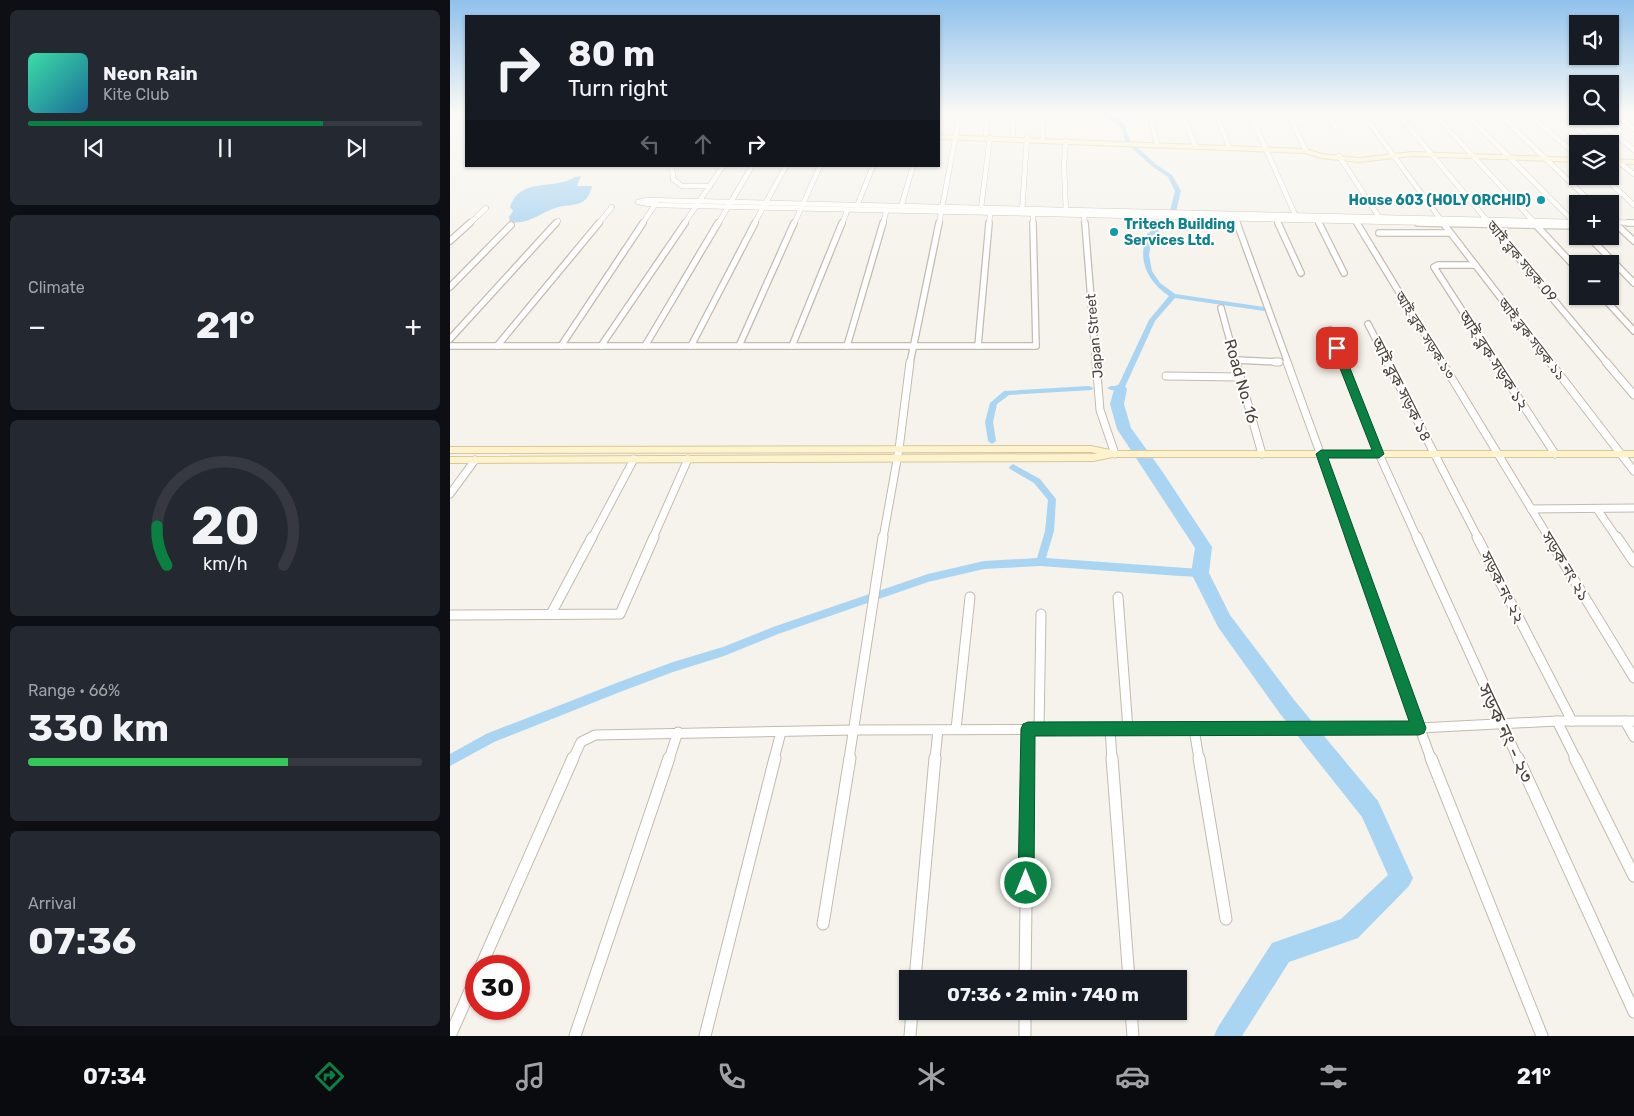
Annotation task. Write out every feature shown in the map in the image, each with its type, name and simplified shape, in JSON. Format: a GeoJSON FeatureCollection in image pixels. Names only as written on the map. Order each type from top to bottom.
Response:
{"type":"FeatureCollection","features":[{"type":"Feature","properties":{"kind":"street"},"geometry":{"type":"LineString","coordinates":[[823,924],[854,730],[875,580],[898,454],[912,346],[952,161]]}},
{"type":"Feature","properties":{"kind":"street"},"geometry":{"type":"LineString","coordinates":[[981,208],[986,161]]}},
{"type":"Feature","properties":{"kind":"street"},"geometry":{"type":"LineString","coordinates":[[1022,212],[1025,161]]}},
{"type":"Feature","properties":{"kind":"street"},"geometry":{"type":"LineString","coordinates":[[1066,161],[1066,213]]}},
{"type":"Feature","properties":{"kind":"street"},"geometry":{"type":"LineString","coordinates":[[1272,161],[1296,218]]}},
{"type":"Feature","properties":{"kind":"street"},"geometry":{"type":"LineString","coordinates":[[1342,161],[1379,217]]}},
{"type":"Feature","properties":{"kind":"street","name":"আই ব্লক সড়ক ১১"},"geometry":{"type":"LineString","coordinates":[[1399,161],[1450,233],[1634,471]]}},
{"type":"Feature","properties":{"kind":"street","name":"আই ব্লক সড়ক 09"},"geometry":{"type":"LineString","coordinates":[[1437,161],[1634,395]]}},
{"type":"Feature","properties":{"kind":"street"},"geometry":{"type":"LineString","coordinates":[[1479,161],[1569,260]]}},
{"type":"Feature","properties":{"kind":"street"},"geometry":{"type":"LineString","coordinates":[[1513,161],[1569,216]]}},
{"type":"Feature","properties":{"kind":"street"},"geometry":{"type":"LineString","coordinates":[[1549,161],[1584,195]]}},
{"type":"Feature","properties":{"kind":"street"},"geometry":{"type":"LineString","coordinates":[[1619,163],[1634,174]]}},
{"type":"Feature","properties":{"kind":"street"},"geometry":{"type":"LineString","coordinates":[[672,167],[673,179],[682,186],[710,186]]}},
{"type":"Feature","properties":{"kind":"street"},"geometry":{"type":"LineString","coordinates":[[601,346],[722,167]]}},
{"type":"Feature","properties":{"kind":"street"},"geometry":{"type":"LineString","coordinates":[[645,346],[751,167]]}},
{"type":"Feature","properties":{"kind":"street"},"geometry":{"type":"LineString","coordinates":[[691,346],[785,167]]}},
{"type":"Feature","properties":{"kind":"street"},"geometry":{"type":"LineString","coordinates":[[739,346],[820,167]]}},
{"type":"Feature","properties":{"kind":"street"},"geometry":{"type":"LineString","coordinates":[[857,206],[873,167]]}},
{"type":"Feature","properties":{"kind":"street"},"geometry":{"type":"LineString","coordinates":[[901,206],[913,167]]}},
{"type":"Feature","properties":{"kind":"street"},"geometry":{"type":"LineString","coordinates":[[1613,185],[1634,205]]}},
{"type":"Feature","properties":{"kind":"street"},"geometry":{"type":"LineString","coordinates":[[560,346],[657,203],[801,207],[886,212],[981,208],[1022,212]]}},
{"type":"Feature","properties":{"kind":"street"},"geometry":{"type":"LineString","coordinates":[[801,207],[901,206],[990,214],[1033,212],[1162,215]]}},
{"type":"Feature","properties":{"kind":"street"},"geometry":{"type":"LineString","coordinates":[[497,346],[612,207]]}},
{"type":"Feature","properties":{"kind":"street"},"geometry":{"type":"LineString","coordinates":[[450,241],[486,208]]}},
{"type":"Feature","properties":{"kind":"street"},"geometry":{"type":"LineString","coordinates":[[792,346],[847,210]]}},
{"type":"Feature","properties":{"kind":"street"},"geometry":{"type":"LineString","coordinates":[[847,346],[886,212]]}},
{"type":"Feature","properties":{"kind":"street"},"geometry":{"type":"LineString","coordinates":[[450,346],[1036,346],[1033,212]]}},
{"type":"Feature","properties":{"kind":"street"},"geometry":{"type":"LineString","coordinates":[[1066,213],[1084,216],[1188,215],[1489,222],[1537,226],[1569,226]]}},
{"type":"Feature","properties":{"kind":"street"},"geometry":{"type":"LineString","coordinates":[[978,346],[990,214]]}},
{"type":"Feature","properties":{"kind":"street","name":"Japan Street"},"geometry":{"type":"LineString","coordinates":[[1084,216],[1100,410],[1115,454]]}},
{"type":"Feature","properties":{"kind":"street"},"geometry":{"type":"LineString","coordinates":[[1235,216],[1277,220],[1296,218],[1318,221],[1379,217],[1441,221]]}},
{"type":"Feature","properties":{"kind":"street"},"geometry":{"type":"LineString","coordinates":[[1235,216],[1419,728],[1542,1036]]}},
{"type":"Feature","properties":{"kind":"street","name":"আই ব্লক সড়ক ১৩"},"geometry":{"type":"LineString","coordinates":[[1355,219],[1498,454]]}},
{"type":"Feature","properties":{"kind":"street"},"geometry":{"type":"LineString","coordinates":[[1277,220],[1301,273]]}},
{"type":"Feature","properties":{"kind":"street"},"geometry":{"type":"LineString","coordinates":[[1489,222],[1532,220],[1569,222]]}},
{"type":"Feature","properties":{"kind":"street"},"geometry":{"type":"LineString","coordinates":[[450,339],[558,221]]}},
{"type":"Feature","properties":{"kind":"street"},"geometry":{"type":"LineString","coordinates":[[1318,221],[1344,274]]}},
{"type":"Feature","properties":{"kind":"street"},"geometry":{"type":"LineString","coordinates":[[1619,223],[1634,223]]}},
{"type":"Feature","properties":{"kind":"street"},"geometry":{"type":"LineString","coordinates":[[450,286],[511,225]]}},
{"type":"Feature","properties":{"kind":"street"},"geometry":{"type":"LineString","coordinates":[[1619,227],[1634,228]]}},
{"type":"Feature","properties":{"kind":"street"},"geometry":{"type":"LineString","coordinates":[[1619,227],[1634,241]]}},
{"type":"Feature","properties":{"kind":"street"},"geometry":{"type":"LineString","coordinates":[[1379,232],[1450,233]]}},
{"type":"Feature","properties":{"kind":"street"},"geometry":{"type":"LineString","coordinates":[[1597,245],[1634,283]]}},
{"type":"Feature","properties":{"kind":"street","name":"আই ব্লক সড়ক ১২"},"geometry":{"type":"LineString","coordinates":[[1475,265],[1434,265],[1555,454]]}},
{"type":"Feature","properties":{"kind":"street"},"geometry":{"type":"LineString","coordinates":[[1610,305],[1634,331]]}},
{"type":"Feature","properties":{"kind":"street","name":"Road No. 16"},"geometry":{"type":"LineString","coordinates":[[1221,308],[1262,454]]}},
{"type":"Feature","properties":{"kind":"street","name":"আই ব্লক সড়ক ১৪"},"geometry":{"type":"LineString","coordinates":[[1368,324],[1435,454]]}},
{"type":"Feature","properties":{"kind":"street","name":"সড়ক নং - ২৩"},"geometry":{"type":"LineString","coordinates":[[1330,330],[1379,454],[1634,1012]]}},
{"type":"Feature","properties":{"kind":"street"},"geometry":{"type":"LineString","coordinates":[[1236,360],[1279,362]]}},
{"type":"Feature","properties":{"kind":"street"},"geometry":{"type":"LineString","coordinates":[[1166,376],[1240,377]]}},
{"type":"Feature","properties":{"kind":"street"},"geometry":{"type":"LineString","coordinates":[[450,450],[898,454],[1093,458],[1115,454],[1634,454]]}},
{"type":"Feature","properties":{"kind":"street"},"geometry":{"type":"LineString","coordinates":[[450,460],[688,459],[898,454]]}},
{"type":"Feature","properties":{"kind":"street","name":"সড়ক নং ২২"},"geometry":{"type":"LineString","coordinates":[[1435,454],[1572,721]]}},
{"type":"Feature","properties":{"kind":"street","name":"সড়ক নং ২১"},"geometry":{"type":"LineString","coordinates":[[1498,454],[1634,678]]}},
{"type":"Feature","properties":{"kind":"street"},"geometry":{"type":"LineString","coordinates":[[551,614],[634,459]]}},
{"type":"Feature","properties":{"kind":"street"},"geometry":{"type":"LineString","coordinates":[[450,615],[620,614],[688,459]]}},
{"type":"Feature","properties":{"kind":"street"},"geometry":{"type":"LineString","coordinates":[[450,494],[475,460]]}},
{"type":"Feature","properties":{"kind":"street"},"geometry":{"type":"LineString","coordinates":[[1531,509],[1634,508]]}},
{"type":"Feature","properties":{"kind":"street"},"geometry":{"type":"LineString","coordinates":[[1597,509],[1634,562]]}},
{"type":"Feature","properties":{"kind":"street"},"geometry":{"type":"LineString","coordinates":[[956,729],[970,597]]}},
{"type":"Feature","properties":{"kind":"street"},"geometry":{"type":"LineString","coordinates":[[1118,597],[1128,729]]}},
{"type":"Feature","properties":{"kind":"street"},"geometry":{"type":"LineString","coordinates":[[1039,729],[1041,614]]}},
{"type":"Feature","properties":{"kind":"street"},"geometry":{"type":"LineString","coordinates":[[1557,721],[1634,876]]}},
{"type":"Feature","properties":{"kind":"street"},"geometry":{"type":"LineString","coordinates":[[486,955],[581,742],[595,735],[678,732],[956,729],[1419,728],[1557,721],[1630,721],[1634,737]]}},
{"type":"Feature","properties":{"kind":"street"},"geometry":{"type":"LineString","coordinates":[[1194,728],[1226,918]]}},
{"type":"Feature","properties":{"kind":"street"},"geometry":{"type":"LineString","coordinates":[[1025,970],[1028,729]]}},
{"type":"Feature","properties":{"kind":"street"},"geometry":{"type":"LineString","coordinates":[[1110,729],[1127,970]]}},
{"type":"Feature","properties":{"kind":"street"},"geometry":{"type":"LineString","coordinates":[[916,970],[938,730]]}},
{"type":"Feature","properties":{"kind":"street"},"geometry":{"type":"LineString","coordinates":[[576,1036],[678,732]]}},
{"type":"Feature","properties":{"kind":"street"},"geometry":{"type":"LineString","coordinates":[[705,1036],[781,732]]}},
{"type":"Feature","properties":{"kind":"street"},"geometry":{"type":"LineString","coordinates":[[450,1036],[465,1002]]}},
{"type":"Feature","properties":{"kind":"street"},"geometry":{"type":"LineString","coordinates":[[910,1036],[911,1020]]}},
{"type":"Feature","properties":{"kind":"street"},"geometry":{"type":"LineString","coordinates":[[1024,1036],[1025,1020]]}},
{"type":"Feature","properties":{"kind":"street"},"geometry":{"type":"LineString","coordinates":[[1132,1020],[1133,1036]]}},
{"type":"Feature","properties":{"kind":"water"},"geometry":{"type":"Polygon","coordinates":[[[581,176],[577,186],[592,186],[584,201],[552,209],[523,222],[510,222],[509,217],[513,211],[510,207],[519,193],[525,189],[581,176]]]}},
{"type":"Feature","properties":{"kind":"waterway"},"geometry":{"type":"LineString","coordinates":[[1150,161],[1170,176],[1178,191],[1171,220],[1149,235],[1146,245],[1146,263],[1152,278],[1173,296]]}},
{"type":"Feature","properties":{"kind":"waterway"},"geometry":{"type":"LineString","coordinates":[[1111,388],[1120,389],[1152,320],[1173,296]]}},
{"type":"Feature","properties":{"kind":"waterway"},"geometry":{"type":"LineString","coordinates":[[1173,296],[1264,309]]}},
{"type":"Feature","properties":{"kind":"waterway"},"geometry":{"type":"LineString","coordinates":[[992,441],[989,422],[994,403],[1007,393],[1089,388]]}},
{"type":"Feature","properties":{"kind":"waterway"},"geometry":{"type":"LineString","coordinates":[[1120,389],[1117,404],[1124,429],[1157,475],[1204,547],[1200,573],[1224,621],[1288,708],[1370,809],[1401,878],[1349,929],[1281,952],[1227,1036]]}},
{"type":"Feature","properties":{"kind":"waterway"},"geometry":{"type":"LineString","coordinates":[[1013,467],[1037,481],[1052,499],[1048,539],[1040,562]]}},
{"type":"Feature","properties":{"kind":"waterway"},"geometry":{"type":"LineString","coordinates":[[450,760],[490,738],[619,687],[724,651],[776,630],[928,578],[984,565],[1040,562]]}},
{"type":"Feature","properties":{"kind":"waterway"},"geometry":{"type":"LineString","coordinates":[[1040,562],[1200,573]]}},
{"type":"Feature","properties":{"kind":"place","name":"House 603 (HOLY ORCHID)"},"geometry":{"type":"Point","coordinates":[1541,200]}},
{"type":"Feature","properties":{"kind":"place","name":"Tritech Building Services Ltd."},"geometry":{"type":"Point","coordinates":[1114,232]}},
{"type":"Feature","properties":{"kind":"route"},"geometry":{"type":"LineString","coordinates":[[1026,883],[1028,729],[1419,728],[1321,454],[1379,454],[1337,348]]}}]}
